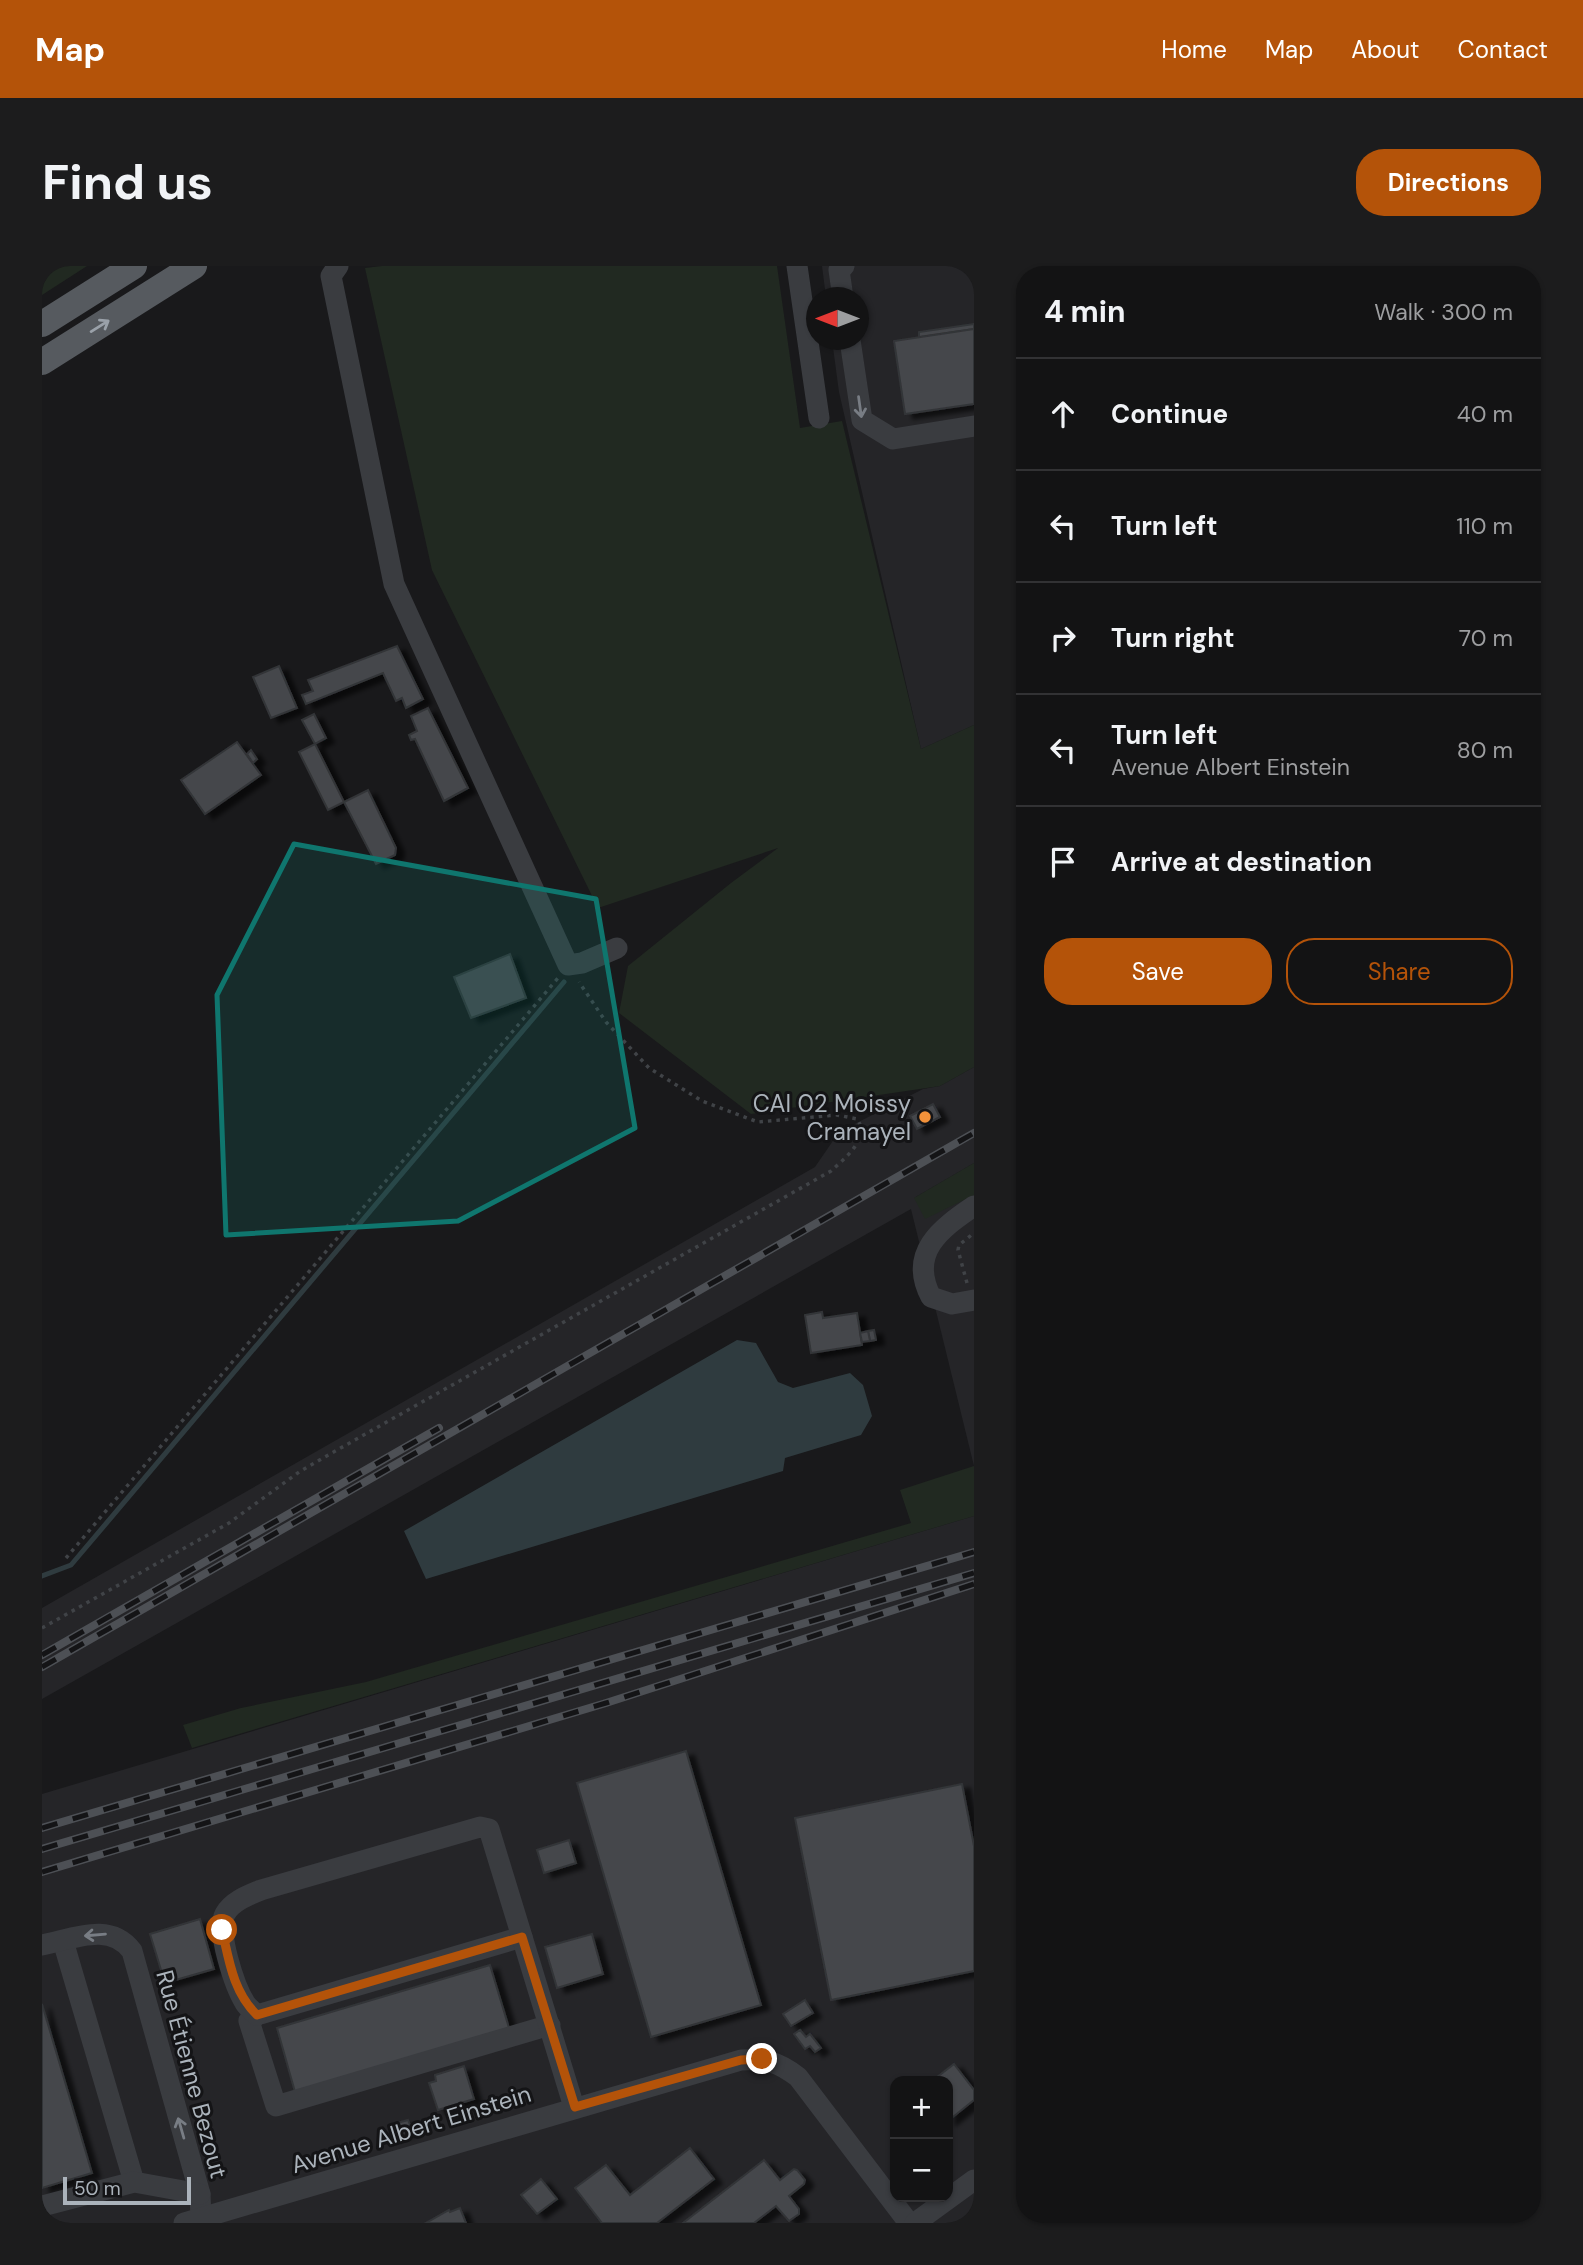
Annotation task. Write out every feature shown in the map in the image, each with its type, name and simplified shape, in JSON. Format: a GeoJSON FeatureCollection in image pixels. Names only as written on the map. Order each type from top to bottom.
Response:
{"type":"FeatureCollection","features":[{"type":"Feature","properties":{"kind":"main road"},"geometry":{"type":"LineString","coordinates":[[42,324],[134,266]]}},
{"type":"Feature","properties":{"kind":"main road"},"geometry":{"type":"LineString","coordinates":[[42,362],[194,266]]}},
{"type":"Feature","properties":{"kind":"street"},"geometry":{"type":"LineString","coordinates":[[338,266],[331,276],[394,584],[568,965],[582,963],[617,948]]}},
{"type":"Feature","properties":{"kind":"street"},"geometry":{"type":"LineString","coordinates":[[797,266],[819,418]]}},
{"type":"Feature","properties":{"kind":"street"},"geometry":{"type":"LineString","coordinates":[[841,287],[839,271],[844,266]]}},
{"type":"Feature","properties":{"kind":"street"},"geometry":{"type":"LineString","coordinates":[[852,350],[862,420],[893,439],[974,426]]}},
{"type":"Feature","properties":{"kind":"street"},"geometry":{"type":"LineString","coordinates":[[973,1301],[952,1304],[931,1297],[923,1275],[924,1262],[933,1239],[974,1206]]}},
{"type":"Feature","properties":{"kind":"street"},"geometry":{"type":"LineString","coordinates":[[257,2015],[246,2005],[235,1984],[222,1930],[225,1913],[241,1898],[480,1827],[489,1829],[575,2107]]}},
{"type":"Feature","properties":{"kind":"street","name":"Rue Étienne Bezout"},"geometry":{"type":"LineString","coordinates":[[42,2206],[134,2182],[200,2194],[132,1951],[124,1941],[102,1933],[52,1943]]}},
{"type":"Feature","properties":{"kind":"street"},"geometry":{"type":"LineString","coordinates":[[522,1937],[257,2015],[249,2021],[276,2106],[550,2025]]}},
{"type":"Feature","properties":{"kind":"street"},"geometry":{"type":"LineString","coordinates":[[52,1943],[134,2182]]}},
{"type":"Feature","properties":{"kind":"street","name":"Avenue Albert Einstein"},"geometry":{"type":"LineString","coordinates":[[192,2221],[575,2107],[741,2060],[762,2059],[782,2065],[798,2077],[909,2223]]}},
{"type":"Feature","properties":{"kind":"street"},"geometry":{"type":"LineString","coordinates":[[915,2223],[936,2216],[974,2180]]}},
{"type":"Feature","properties":{"kind":"street"},"geometry":{"type":"LineString","coordinates":[[192,2221],[200,2194]]}},
{"type":"Feature","properties":{"kind":"path"},"geometry":{"type":"LineString","coordinates":[[42,1628],[229,1523],[299,1472],[323,1458],[831,1171],[856,1144],[862,1133],[862,1125],[857,1119],[837,1115],[758,1122],[702,1101],[649,1068],[606,1022],[568,965],[66,1558]]}},
{"type":"Feature","properties":{"kind":"path"},"geometry":{"type":"LineString","coordinates":[[973,1301],[958,1250],[959,1245],[974,1233]]}},
{"type":"Feature","properties":{"kind":"highlighted area"},"geometry":{"type":"Polygon","coordinates":[[[294,844],[596,899],[635,1128],[458,1221],[226,1235],[217,995],[294,844]]]}},
{"type":"Feature","properties":{"kind":"shaded area"},"geometry":{"type":"Polygon","coordinates":[[[47,266],[87,266],[42,295],[42,269],[47,266]]]}},
{"type":"Feature","properties":{"kind":"shaded area"},"geometry":{"type":"Polygon","coordinates":[[[777,266],[800,428],[842,421],[921,749],[974,725],[974,1067],[940,1086],[751,1114],[619,1013],[628,966],[778,848],[598,908],[432,570],[365,268],[777,266]]]}},
{"type":"Feature","properties":{"kind":"shaded area"},"geometry":{"type":"Polygon","coordinates":[[[822,266],[974,266],[974,725],[921,749],[839,392],[833,350],[869,350],[869,287],[825,287],[822,266]]]}},
{"type":"Feature","properties":{"kind":"shaded area"},"geometry":{"type":"Polygon","coordinates":[[[974,1067],[974,1163],[914,1198],[974,1173],[974,1466],[911,1209],[42,1699],[42,1608],[815,1167],[839,1132],[923,1089],[940,1086],[974,1067]]]}},
{"type":"Feature","properties":{"kind":"shaded area"},"geometry":{"type":"Polygon","coordinates":[[[974,1163],[974,1195],[925,1219],[914,1198],[974,1163]]]}},
{"type":"Feature","properties":{"kind":"shaded area"},"geometry":{"type":"Polygon","coordinates":[[[737,1340],[756,1343],[778,1382],[793,1388],[850,1373],[863,1385],[872,1416],[861,1435],[785,1458],[783,1471],[426,1579],[404,1531],[737,1340]]]}},
{"type":"Feature","properties":{"kind":"shaded area"},"geometry":{"type":"Polygon","coordinates":[[[974,1466],[974,1516],[192,1748],[183,1725],[241,1708],[366,1682],[911,1523],[900,1490],[974,1466]]]}},
{"type":"Feature","properties":{"kind":"shaded area"},"geometry":{"type":"Polygon","coordinates":[[[974,1516],[974,2223],[42,2223],[42,1794],[974,1516]]]}},
{"type":"Feature","properties":{"kind":"building"},"geometry":{"type":"Polygon","coordinates":[[[974,324],[974,329],[919,337],[919,332],[974,324]]]}},
{"type":"Feature","properties":{"kind":"building"},"geometry":{"type":"Polygon","coordinates":[[[974,329],[974,404],[905,414],[894,341],[974,329]]]}},
{"type":"Feature","properties":{"kind":"building"},"geometry":{"type":"Polygon","coordinates":[[[397,646],[423,699],[406,708],[402,698],[396,701],[383,673],[306,704],[302,695],[313,691],[308,680],[397,646]]]}},
{"type":"Feature","properties":{"kind":"building"},"geometry":{"type":"Polygon","coordinates":[[[279,666],[297,708],[271,718],[253,677],[279,666]]]}},
{"type":"Feature","properties":{"kind":"building"},"geometry":{"type":"Polygon","coordinates":[[[428,708],[468,788],[444,801],[415,739],[411,740],[409,735],[417,731],[411,716],[428,708]]]}},
{"type":"Feature","properties":{"kind":"building"},"geometry":{"type":"Polygon","coordinates":[[[314,714],[326,738],[315,744],[302,720],[314,714]]]}},
{"type":"Feature","properties":{"kind":"building"},"geometry":{"type":"Polygon","coordinates":[[[237,742],[261,775],[205,814],[181,780],[237,742]]]}},
{"type":"Feature","properties":{"kind":"building"},"geometry":{"type":"Polygon","coordinates":[[[315,744],[344,802],[328,810],[299,752],[315,744]]]}},
{"type":"Feature","properties":{"kind":"building"},"geometry":{"type":"Polygon","coordinates":[[[251,750],[257,759],[253,763],[247,754],[251,750]]]}},
{"type":"Feature","properties":{"kind":"building"},"geometry":{"type":"Polygon","coordinates":[[[368,790],[396,848],[395,855],[376,864],[344,802],[368,790]]]}},
{"type":"Feature","properties":{"kind":"building"},"geometry":{"type":"Polygon","coordinates":[[[510,954],[526,998],[471,1018],[454,977],[510,954]]]}},
{"type":"Feature","properties":{"kind":"building","name":"CAI 02 Moissy Cramayel"},"geometry":{"type":"Polygon","coordinates":[[[933,1104],[940,1117],[917,1129],[910,1116],[933,1104]]]}},
{"type":"Feature","properties":{"kind":"building"},"geometry":{"type":"Polygon","coordinates":[[[822,1312],[823,1318],[857,1313],[862,1345],[811,1353],[805,1315],[822,1312]]]}},
{"type":"Feature","properties":{"kind":"building"},"geometry":{"type":"Polygon","coordinates":[[[874,1330],[876,1340],[870,1341],[868,1331],[874,1330]]]}},
{"type":"Feature","properties":{"kind":"building"},"geometry":{"type":"Polygon","coordinates":[[[868,1331],[870,1341],[862,1342],[860,1333],[868,1331]]]}},
{"type":"Feature","properties":{"kind":"building"},"geometry":{"type":"Polygon","coordinates":[[[686,1751],[761,2005],[651,2037],[577,1783],[686,1751]]]}},
{"type":"Feature","properties":{"kind":"building"},"geometry":{"type":"Polygon","coordinates":[[[962,1784],[974,1846],[974,1971],[831,2000],[795,1818],[962,1784]]]}},
{"type":"Feature","properties":{"kind":"building"},"geometry":{"type":"Polygon","coordinates":[[[569,1840],[576,1863],[544,1873],[537,1850],[569,1840]]]}},
{"type":"Feature","properties":{"kind":"building"},"geometry":{"type":"Polygon","coordinates":[[[200,1919],[214,1969],[165,1983],[150,1934],[200,1919]]]}},
{"type":"Feature","properties":{"kind":"building"},"geometry":{"type":"Polygon","coordinates":[[[592,1934],[603,1974],[557,1988],[545,1947],[592,1934]]]}},
{"type":"Feature","properties":{"kind":"building"},"geometry":{"type":"Polygon","coordinates":[[[490,1965],[509,2028],[295,2092],[277,2028],[490,1965]]]}},
{"type":"Feature","properties":{"kind":"building"},"geometry":{"type":"Polygon","coordinates":[[[805,2000],[813,2013],[791,2026],[783,2014],[805,2000]]]}},
{"type":"Feature","properties":{"kind":"building"},"geometry":{"type":"Polygon","coordinates":[[[42,2004],[92,2173],[42,2188],[42,2004]]]}},
{"type":"Feature","properties":{"kind":"building"},"geometry":{"type":"Polygon","coordinates":[[[800,2030],[806,2037],[810,2034],[821,2048],[815,2052],[810,2046],[805,2049],[794,2034],[800,2030]]]}},
{"type":"Feature","properties":{"kind":"building"},"geometry":{"type":"Polygon","coordinates":[[[954,2064],[974,2090],[974,2100],[953,2117],[953,2076],[938,2076],[954,2064]]]}},
{"type":"Feature","properties":{"kind":"building"},"geometry":{"type":"Polygon","coordinates":[[[464,2066],[474,2099],[438,2110],[429,2083],[436,2081],[435,2075],[464,2066]]]}},
{"type":"Feature","properties":{"kind":"building"},"geometry":{"type":"Polygon","coordinates":[[[408,2120],[412,2130],[400,2134],[397,2123],[408,2120]]]}},
{"type":"Feature","properties":{"kind":"building"},"geometry":{"type":"Polygon","coordinates":[[[690,2148],[714,2179],[657,2223],[602,2223],[575,2188],[606,2165],[630,2195],[690,2148]]]}},
{"type":"Feature","properties":{"kind":"building"},"geometry":{"type":"Polygon","coordinates":[[[764,2160],[780,2180],[794,2169],[805,2180],[804,2184],[789,2196],[799,2209],[799,2214],[789,2221],[776,2206],[754,2223],[683,2223],[764,2160]]]}},
{"type":"Feature","properties":{"kind":"building"},"geometry":{"type":"Polygon","coordinates":[[[541,2179],[557,2199],[537,2214],[521,2195],[541,2179]]]}},
{"type":"Feature","properties":{"kind":"building"},"geometry":{"type":"Polygon","coordinates":[[[460,2208],[466,2223],[426,2223],[449,2210],[450,2212],[460,2208]]]}},
{"type":"Feature","properties":{"kind":"waterway"},"geometry":{"type":"LineString","coordinates":[[42,1576],[71,1565],[564,982]]}},
{"type":"Feature","properties":{"kind":"railway"},"geometry":{"type":"LineString","coordinates":[[42,1667],[974,1133]]}},
{"type":"Feature","properties":{"kind":"railway"},"geometry":{"type":"LineString","coordinates":[[42,1655],[439,1428]]}},
{"type":"Feature","properties":{"kind":"railway"},"geometry":{"type":"LineString","coordinates":[[42,1828],[974,1552]]}},
{"type":"Feature","properties":{"kind":"railway"},"geometry":{"type":"LineString","coordinates":[[42,1849],[974,1573]]}},
{"type":"Feature","properties":{"kind":"railway"},"geometry":{"type":"LineString","coordinates":[[42,1872],[606,1703],[974,1584]]}},
{"type":"Feature","properties":{"kind":"place","name":"CAI 02 Moissy Cramayel"},"geometry":{"type":"Point","coordinates":[925,1117]}},
{"type":"Feature","properties":{"kind":"route"},"geometry":{"type":"LineString","coordinates":[[222,1930],[235,1984],[246,2005],[257,2015],[522,1937],[575,2107],[741,2060],[762,2059]]}}]}
